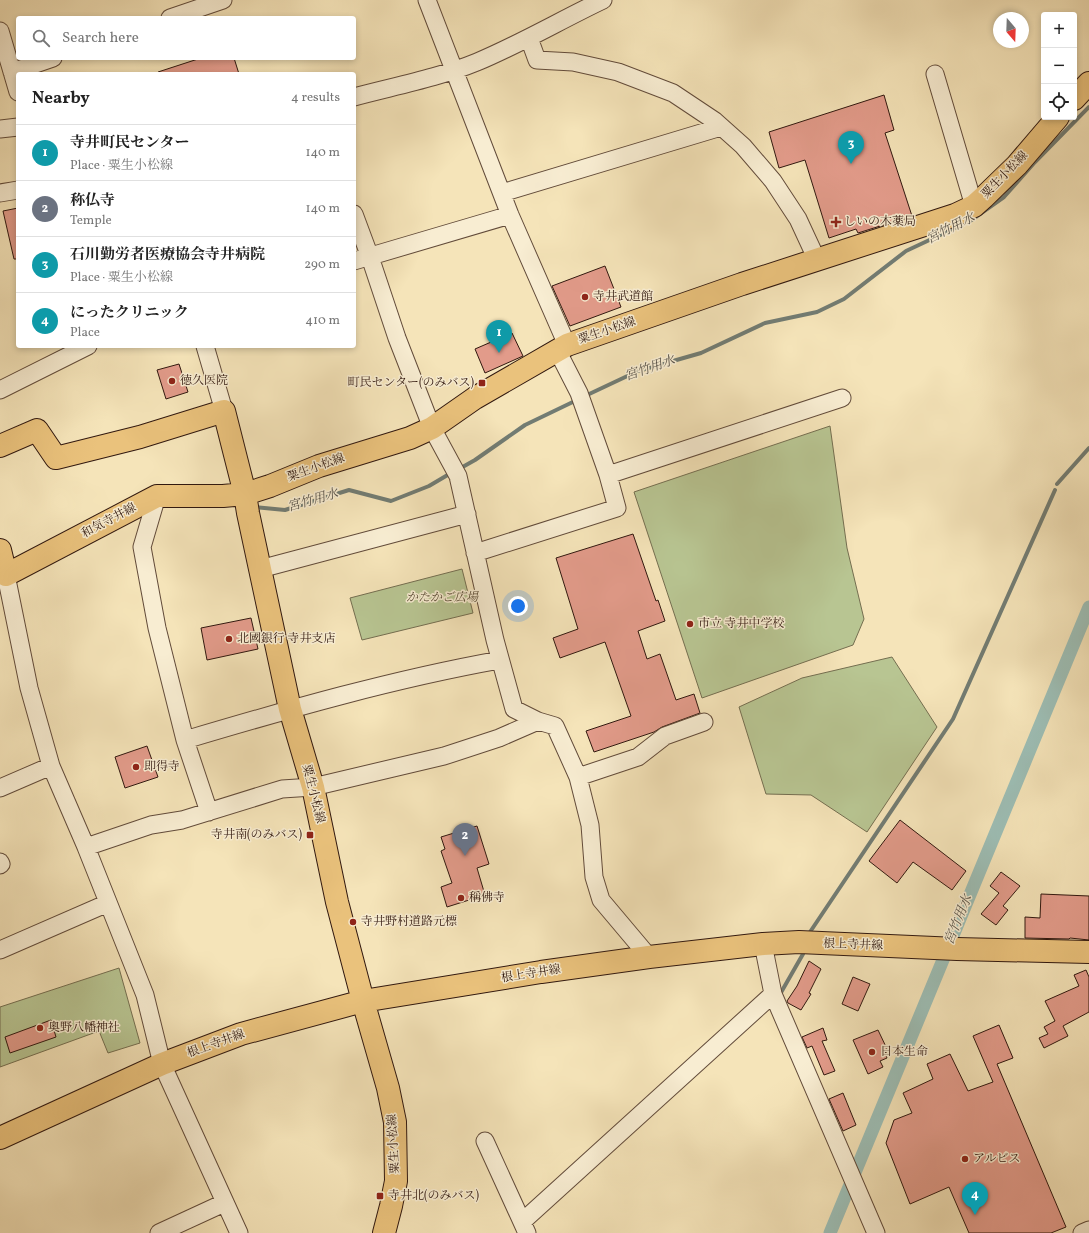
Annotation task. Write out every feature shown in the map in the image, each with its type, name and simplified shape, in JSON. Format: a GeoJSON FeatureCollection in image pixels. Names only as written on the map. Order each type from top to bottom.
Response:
{"type":"FeatureCollection","features":[{"type":"Feature","properties":{"kind":"main road"},"geometry":{"type":"LineString","coordinates":[[1077,96],[1089,83]]}},
{"type":"Feature","properties":{"kind":"main road","name":"粟生小松線"},"geometry":{"type":"LineString","coordinates":[[384,1233],[396,1181],[395,1122],[388,1088],[363,1000],[338,902],[313,787],[290,709],[246,503],[270,486],[319,466],[410,438],[432,428],[475,398],[562,347],[742,284],[932,223],[974,206],[1017,165],[1055,120]]}},
{"type":"Feature","properties":{"kind":"main road"},"geometry":{"type":"LineString","coordinates":[[0,446],[37,430],[56,458],[140,437],[224,412],[246,503]]}},
{"type":"Feature","properties":{"kind":"main road","name":"和気寺井線"},"geometry":{"type":"LineString","coordinates":[[6,575],[157,496],[223,496],[246,503]]}},
{"type":"Feature","properties":{"kind":"main road"},"geometry":{"type":"LineString","coordinates":[[0,550],[6,575]]}},
{"type":"Feature","properties":{"kind":"main road","name":"根上寺井線"},"geometry":{"type":"LineString","coordinates":[[0,1138],[162,1064],[241,1034],[363,1000],[541,972],[649,957],[763,944],[806,943],[1089,952]]}},
{"type":"Feature","properties":{"kind":"street"},"geometry":{"type":"LineString","coordinates":[[176,16],[223,0]]}},
{"type":"Feature","properties":{"kind":"street"},"geometry":{"type":"LineString","coordinates":[[427,0],[562,347],[608,475],[617,508],[476,553]]}},
{"type":"Feature","properties":{"kind":"street"},"geometry":{"type":"LineString","coordinates":[[356,96],[455,70],[529,38],[564,18],[603,0]]}},
{"type":"Feature","properties":{"kind":"street"},"geometry":{"type":"LineString","coordinates":[[0,31],[16,85]]}},
{"type":"Feature","properties":{"kind":"street"},"geometry":{"type":"LineString","coordinates":[[529,38],[537,60],[573,62],[618,72],[673,93],[721,127],[743,146],[773,181],[798,219],[816,260]]}},
{"type":"Feature","properties":{"kind":"street"},"geometry":{"type":"LineString","coordinates":[[12,72],[47,60]]}},
{"type":"Feature","properties":{"kind":"street"},"geometry":{"type":"LineString","coordinates":[[934,74],[974,206]]}},
{"type":"Feature","properties":{"kind":"street"},"geometry":{"type":"LineString","coordinates":[[0,129],[16,127]]}},
{"type":"Feature","properties":{"kind":"street"},"geometry":{"type":"LineString","coordinates":[[502,193],[721,127]]}},
{"type":"Feature","properties":{"kind":"street"},"geometry":{"type":"LineString","coordinates":[[0,193],[16,190]]}},
{"type":"Feature","properties":{"kind":"street"},"geometry":{"type":"LineString","coordinates":[[362,259],[510,215]]}},
{"type":"Feature","properties":{"kind":"street"},"geometry":{"type":"LineString","coordinates":[[356,225],[362,259],[397,338],[432,428],[455,471],[467,514],[500,660],[514,709],[538,721],[555,726],[578,777],[590,825],[594,877],[601,900],[649,957]]}},
{"type":"Feature","properties":{"kind":"street"},"geometry":{"type":"LineString","coordinates":[[0,390],[84,348]]}},
{"type":"Feature","properties":{"kind":"street"},"geometry":{"type":"LineString","coordinates":[[206,348],[224,412]]}},
{"type":"Feature","properties":{"kind":"street"},"geometry":{"type":"LineString","coordinates":[[608,475],[842,398]]}},
{"type":"Feature","properties":{"kind":"street"},"geometry":{"type":"LineString","coordinates":[[157,496],[142,547],[157,628],[186,740],[209,812]]}},
{"type":"Feature","properties":{"kind":"street"},"geometry":{"type":"LineString","coordinates":[[260,569],[467,514]]}},
{"type":"Feature","properties":{"kind":"street"},"geometry":{"type":"LineString","coordinates":[[6,575],[29,688],[52,766],[145,994],[162,1064],[224,1203],[239,1233]]}},
{"type":"Feature","properties":{"kind":"street"},"geometry":{"type":"LineString","coordinates":[[186,740],[290,709],[450,669],[500,660]]}},
{"type":"Feature","properties":{"kind":"street"},"geometry":{"type":"LineString","coordinates":[[86,847],[151,824],[182,820],[282,789],[313,787],[444,756],[499,738],[538,721]]}},
{"type":"Feature","properties":{"kind":"street"},"geometry":{"type":"LineString","coordinates":[[578,777],[638,757],[664,736],[704,722]]}},
{"type":"Feature","properties":{"kind":"street"},"geometry":{"type":"LineString","coordinates":[[0,788],[52,766]]}},
{"type":"Feature","properties":{"kind":"street"},"geometry":{"type":"LineString","coordinates":[[0,950],[108,903]]}},
{"type":"Feature","properties":{"kind":"street"},"geometry":{"type":"LineString","coordinates":[[763,944],[773,994],[876,1233]]}},
{"type":"Feature","properties":{"kind":"street"},"geometry":{"type":"LineString","coordinates":[[485,1141],[525,1227],[773,994]]}},
{"type":"Feature","properties":{"kind":"street"},"geometry":{"type":"LineString","coordinates":[[159,1233],[224,1203]]}},
{"type":"Feature","properties":{"kind":"street"},"geometry":{"type":"LineString","coordinates":[[1082,1233],[1089,1230]]}},
{"type":"Feature","properties":{"kind":"green space"},"geometry":{"type":"Polygon","coordinates":[[[830,426],[847,548],[864,619],[853,645],[702,698],[634,492],[830,426]]]}},
{"type":"Feature","properties":{"kind":"green space","name":"かたかご広場"},"geometry":{"type":"Polygon","coordinates":[[[462,569],[473,613],[362,640],[350,598],[462,569]]]}},
{"type":"Feature","properties":{"kind":"green space"},"geometry":{"type":"Polygon","coordinates":[[[892,657],[937,727],[867,832],[811,795],[766,794],[739,707],[802,678],[892,657]]]}},
{"type":"Feature","properties":{"kind":"green space"},"geometry":{"type":"Polygon","coordinates":[[[119,968],[140,1043],[108,1053],[99,1031],[0,1067],[0,1007],[119,968]]]}},
{"type":"Feature","properties":{"kind":"building"},"geometry":{"type":"Polygon","coordinates":[[[195,60],[235,60],[238,72],[158,72],[195,60]]]}},
{"type":"Feature","properties":{"kind":"building"},"geometry":{"type":"Polygon","coordinates":[[[884,95],[894,130],[885,133],[912,216],[858,233],[856,229],[829,238],[805,160],[779,168],[769,132],[884,95]]]}},
{"type":"Feature","properties":{"kind":"building"},"geometry":{"type":"Polygon","coordinates":[[[16,208],[16,259],[14,259],[3,211],[16,208]]]}},
{"type":"Feature","properties":{"kind":"building","name":"寺井武道館"},"geometry":{"type":"Polygon","coordinates":[[[605,266],[621,307],[570,326],[552,286],[605,266]]]}},
{"type":"Feature","properties":{"kind":"building"},"geometry":{"type":"Polygon","coordinates":[[[512,333],[523,356],[485,373],[475,349],[512,333]]]}},
{"type":"Feature","properties":{"kind":"building","name":"徳久医院"},"geometry":{"type":"Polygon","coordinates":[[[179,364],[188,392],[166,399],[157,370],[179,364]]]}},
{"type":"Feature","properties":{"kind":"building"},"geometry":{"type":"Polygon","coordinates":[[[633,534],[656,601],[658,600],[665,621],[638,631],[647,659],[660,654],[676,700],[694,694],[700,713],[662,727],[654,732],[594,752],[586,731],[631,716],[605,642],[560,658],[553,638],[578,629],[556,558],[633,534]]]}},
{"type":"Feature","properties":{"kind":"building","name":"北國銀行 寺井支店"},"geometry":{"type":"Polygon","coordinates":[[[251,618],[258,649],[207,660],[201,628],[251,618]]]}},
{"type":"Feature","properties":{"kind":"building","name":"即得寺"},"geometry":{"type":"Polygon","coordinates":[[[147,746],[158,777],[125,788],[115,757],[147,746]]]}},
{"type":"Feature","properties":{"kind":"building"},"geometry":{"type":"Polygon","coordinates":[[[900,820],[966,871],[952,890],[913,862],[897,883],[869,861],[900,820]]]}},
{"type":"Feature","properties":{"kind":"building"},"geometry":{"type":"Polygon","coordinates":[[[477,826],[489,864],[477,868],[485,895],[447,907],[441,887],[452,883],[441,851],[445,849],[441,837],[477,826]]]}},
{"type":"Feature","properties":{"kind":"building"},"geometry":{"type":"Polygon","coordinates":[[[1001,872],[1020,886],[1003,906],[1008,910],[996,925],[981,914],[999,893],[990,886],[1001,872]]]}},
{"type":"Feature","properties":{"kind":"building"},"geometry":{"type":"Polygon","coordinates":[[[1041,894],[1089,896],[1089,940],[1070,938],[1025,938],[1025,917],[1040,918],[1041,894]]]}},
{"type":"Feature","properties":{"kind":"building"},"geometry":{"type":"Polygon","coordinates":[[[809,961],[821,969],[809,993],[811,994],[801,1010],[787,1001],[797,986],[809,961]]]}},
{"type":"Feature","properties":{"kind":"building"},"geometry":{"type":"Polygon","coordinates":[[[1086,970],[1089,977],[1089,1012],[1063,1026],[1068,1036],[1044,1048],[1039,1038],[1048,1034],[1044,1027],[1055,1021],[1045,1001],[1079,986],[1074,975],[1086,970]]]}},
{"type":"Feature","properties":{"kind":"building"},"geometry":{"type":"Polygon","coordinates":[[[853,977],[870,984],[858,1011],[842,1004],[853,977]]]}},
{"type":"Feature","properties":{"kind":"building","name":"奥野八幡神社"},"geometry":{"type":"Polygon","coordinates":[[[51,1020],[56,1037],[10,1053],[5,1037],[51,1020]]]}},
{"type":"Feature","properties":{"kind":"building","name":"アルビス"},"geometry":{"type":"Polygon","coordinates":[[[999,1025],[1013,1058],[997,1064],[1066,1227],[1051,1233],[969,1233],[949,1187],[910,1204],[886,1143],[894,1120],[912,1113],[903,1093],[933,1079],[927,1064],[950,1054],[968,1091],[993,1082],[973,1036],[999,1025]]]}},
{"type":"Feature","properties":{"kind":"building"},"geometry":{"type":"Polygon","coordinates":[[[823,1028],[827,1040],[822,1041],[835,1071],[824,1075],[812,1046],[807,1048],[802,1037],[823,1028]]]}},
{"type":"Feature","properties":{"kind":"building","name":"日本生命"},"geometry":{"type":"Polygon","coordinates":[[[878,1030],[888,1051],[885,1053],[887,1058],[880,1061],[883,1067],[868,1074],[853,1040],[878,1030]]]}},
{"type":"Feature","properties":{"kind":"building"},"geometry":{"type":"Polygon","coordinates":[[[843,1093],[856,1125],[843,1131],[829,1099],[843,1093]]]}},
{"type":"Feature","properties":{"kind":"waterway","name":"宮竹用水"},"geometry":{"type":"LineString","coordinates":[[585,396],[638,371],[701,353],[765,323],[817,312],[844,299],[906,251],[970,221],[1004,197],[1035,162],[1089,107]]}},
{"type":"Feature","properties":{"kind":"waterway","name":"宮竹用水"},"geometry":{"type":"LineString","coordinates":[[459,469],[475,460],[525,425],[577,400]]}},
{"type":"Feature","properties":{"kind":"waterway"},"geometry":{"type":"LineString","coordinates":[[1057,484],[1089,448]]}},
{"type":"Feature","properties":{"kind":"waterway","name":"宮竹用水"},"geometry":{"type":"LineString","coordinates":[[254,507],[285,510],[349,490],[391,501],[429,486],[451,473]]}},
{"type":"Feature","properties":{"kind":"waterway"},"geometry":{"type":"LineString","coordinates":[[808,935],[953,719],[1055,490]]}},
{"type":"Feature","properties":{"kind":"waterway","name":"宮竹用水"},"geometry":{"type":"LineString","coordinates":[[830,1233],[1089,607]]}},
{"type":"Feature","properties":{"kind":"waterway"},"geometry":{"type":"LineString","coordinates":[[779,996],[805,949]]}},
{"type":"Feature","properties":{"kind":"place","name":"石川勤労者医療協会寺井病院"},"geometry":{"type":"Point","coordinates":[851,164]}},
{"type":"Feature","properties":{"kind":"place","name":"しいの木薬局"},"geometry":{"type":"Point","coordinates":[836,222]}},
{"type":"Feature","properties":{"kind":"place","name":"寺井武道館"},"geometry":{"type":"Point","coordinates":[585,297]}},
{"type":"Feature","properties":{"kind":"place","name":"寺井町民センター"},"geometry":{"type":"Point","coordinates":[499,353]}},
{"type":"Feature","properties":{"kind":"place","name":"徳久医院"},"geometry":{"type":"Point","coordinates":[172,381]}},
{"type":"Feature","properties":{"kind":"place","name":"町民センター(のみバス)"},"geometry":{"type":"Point","coordinates":[482,383]}},
{"type":"Feature","properties":{"kind":"place","name":"市立 寺井中学校"},"geometry":{"type":"Point","coordinates":[690,624]}},
{"type":"Feature","properties":{"kind":"place","name":"北國銀行 寺井支店"},"geometry":{"type":"Point","coordinates":[229,639]}},
{"type":"Feature","properties":{"kind":"place","name":"即得寺"},"geometry":{"type":"Point","coordinates":[136,767]}},
{"type":"Feature","properties":{"kind":"place","name":"寺井南(のみバス)"},"geometry":{"type":"Point","coordinates":[310,835]}},
{"type":"Feature","properties":{"kind":"place","name":"称仏寺"},"geometry":{"type":"Point","coordinates":[465,856]}},
{"type":"Feature","properties":{"kind":"place","name":"稱佛寺"},"geometry":{"type":"Point","coordinates":[461,898]}},
{"type":"Feature","properties":{"kind":"place","name":"寺井野村道路元標"},"geometry":{"type":"Point","coordinates":[353,922]}},
{"type":"Feature","properties":{"kind":"place","name":"奥野八幡神社"},"geometry":{"type":"Point","coordinates":[40,1028]}},
{"type":"Feature","properties":{"kind":"place","name":"日本生命"},"geometry":{"type":"Point","coordinates":[872,1052]}},
{"type":"Feature","properties":{"kind":"place","name":"アルビス"},"geometry":{"type":"Point","coordinates":[965,1159]}},
{"type":"Feature","properties":{"kind":"place","name":"寺井北(のみバス)"},"geometry":{"type":"Point","coordinates":[380,1196]}},
{"type":"Feature","properties":{"kind":"place","name":"にったクリニック"},"geometry":{"type":"Point","coordinates":[975,1215]}}]}
